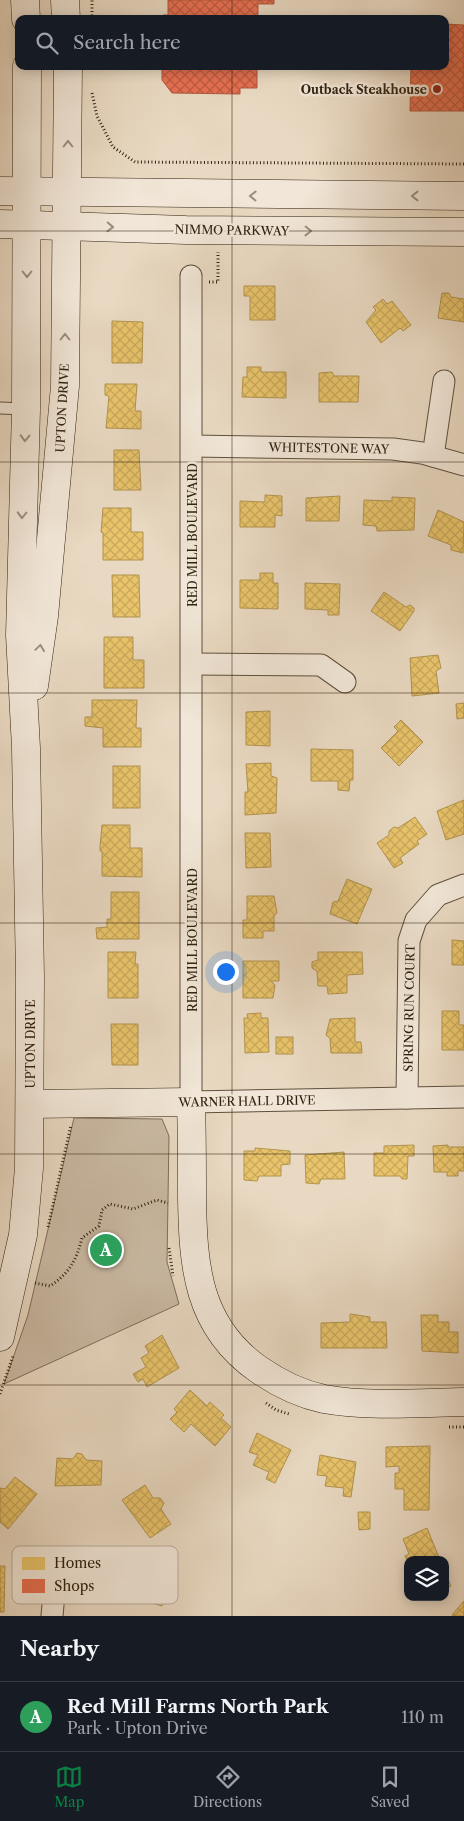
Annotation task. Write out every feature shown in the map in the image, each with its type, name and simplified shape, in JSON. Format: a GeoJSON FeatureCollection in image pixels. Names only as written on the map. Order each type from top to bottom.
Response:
{"type":"FeatureCollection","features":[{"type":"Feature","properties":{"kind":"main road"},"geometry":{"type":"LineString","coordinates":[[25,0],[26,15]]}},
{"type":"Feature","properties":{"kind":"main road"},"geometry":{"type":"LineString","coordinates":[[66,0],[66,15]]}},
{"type":"Feature","properties":{"kind":"main road","name":"UPTON DRIVE"},"geometry":{"type":"LineString","coordinates":[[0,1337],[23,1235],[28,1176],[30,1104],[26,748],[20,635],[13,409],[13,192],[27,70]]}},
{"type":"Feature","properties":{"kind":"main road","name":"UPTON DRIVE"},"geometry":{"type":"LineString","coordinates":[[26,748],[44,616],[62,428],[68,70]]}},
{"type":"Feature","properties":{"kind":"main road"},"geometry":{"type":"LineString","coordinates":[[13,192],[464,196]]}},
{"type":"Feature","properties":{"kind":"main road","name":"NIMMO PARKWAY"},"geometry":{"type":"LineString","coordinates":[[13,225],[464,232]]}},
{"type":"Feature","properties":{"kind":"main road","name":"WARNER HALL DRIVE"},"geometry":{"type":"LineString","coordinates":[[30,1104],[191,1102]]}},
{"type":"Feature","properties":{"kind":"main road","name":"RED MILL BOULEVARD"},"geometry":{"type":"LineString","coordinates":[[191,1102],[193,1248],[196,1274],[203,1298],[215,1323],[231,1345],[251,1364],[273,1380],[298,1391],[324,1399],[388,1403],[464,1402]]}},
{"type":"Feature","properties":{"kind":"street","name":"RED MILL BOULEVARD"},"geometry":{"type":"LineString","coordinates":[[191,276],[191,1102]]}},
{"type":"Feature","properties":{"kind":"street"},"geometry":{"type":"LineString","coordinates":[[433,456],[444,381]]}},
{"type":"Feature","properties":{"kind":"street","name":"WHITESTONE WAY"},"geometry":{"type":"LineString","coordinates":[[192,446],[393,449],[433,456],[464,465]]}},
{"type":"Feature","properties":{"kind":"street"},"geometry":{"type":"LineString","coordinates":[[192,664],[321,665],[346,682]]}},
{"type":"Feature","properties":{"kind":"street","name":"SPRING RUN COURT"},"geometry":{"type":"LineString","coordinates":[[408,1098],[409,941],[416,920],[438,895],[464,885]]}},
{"type":"Feature","properties":{"kind":"street","name":"WARNER HALL DRIVE"},"geometry":{"type":"LineString","coordinates":[[191,1102],[464,1097]]}},
{"type":"Feature","properties":{"kind":"path"},"geometry":{"type":"LineString","coordinates":[[92,0],[92,15]]}},
{"type":"Feature","properties":{"kind":"path"},"geometry":{"type":"LineString","coordinates":[[91,87],[97,116],[113,147],[136,162],[464,164]]}},
{"type":"Feature","properties":{"kind":"path"},"geometry":{"type":"LineString","coordinates":[[168,1194],[168,1213]]}},
{"type":"Feature","properties":{"kind":"path"},"geometry":{"type":"LineString","coordinates":[[35,1283],[50,1286],[57,1282],[77,1259],[82,1238],[99,1226],[102,1210],[110,1204],[133,1209],[157,1200],[168,1204]]}},
{"type":"Feature","properties":{"kind":"path"},"geometry":{"type":"LineString","coordinates":[[169,1243],[170,1263],[175,1282]]}},
{"type":"Feature","properties":{"kind":"path"},"geometry":{"type":"LineString","coordinates":[[262,1400],[276,1410],[295,1416]]}},
{"type":"Feature","properties":{"kind":"path"},"geometry":{"type":"LineString","coordinates":[[446,1427],[464,1427]]}},
{"type":"Feature","properties":{"kind":"shaded area"},"geometry":{"type":"Polygon","coordinates":[[[74,1118],[162,1119],[169,1136],[167,1262],[179,1304],[4,1384],[28,1315],[74,1118]]]}},
{"type":"Feature","properties":{"kind":"building: Homes"},"geometry":{"type":"Polygon","coordinates":[[[244,286],[275,286],[275,320],[250,320],[250,296],[244,296],[244,286]]]}},
{"type":"Feature","properties":{"kind":"building: Homes"},"geometry":{"type":"Polygon","coordinates":[[[442,293],[449,293],[451,297],[464,299],[464,322],[438,318],[442,293]]]}},
{"type":"Feature","properties":{"kind":"building: Homes"},"geometry":{"type":"Polygon","coordinates":[[[383,299],[387,304],[392,301],[411,325],[403,331],[400,328],[381,343],[366,322],[376,310],[373,307],[383,299]]]}},
{"type":"Feature","properties":{"kind":"building: Homes"},"geometry":{"type":"Polygon","coordinates":[[[112,321],[143,322],[142,363],[112,363],[112,321]]]}},
{"type":"Feature","properties":{"kind":"building: Homes"},"geometry":{"type":"Polygon","coordinates":[[[247,367],[261,367],[261,372],[286,372],[286,398],[242,397],[243,377],[247,377],[247,367]]]}},
{"type":"Feature","properties":{"kind":"building: Homes"},"geometry":{"type":"Polygon","coordinates":[[[332,372],[334,376],[359,376],[358,402],[319,402],[319,373],[332,372]]]}},
{"type":"Feature","properties":{"kind":"building: Homes"},"geometry":{"type":"Polygon","coordinates":[[[105,384],[137,384],[135,411],[141,411],[141,429],[106,428],[109,396],[105,395],[105,384]]]}},
{"type":"Feature","properties":{"kind":"building: Homes"},"geometry":{"type":"Polygon","coordinates":[[[114,450],[139,450],[141,490],[114,490],[114,450]]]}},
{"type":"Feature","properties":{"kind":"building: Homes"},"geometry":{"type":"Polygon","coordinates":[[[265,495],[282,496],[282,516],[275,515],[275,527],[240,527],[240,501],[265,502],[265,495]]]}},
{"type":"Feature","properties":{"kind":"building: Homes"},"geometry":{"type":"Polygon","coordinates":[[[340,496],[339,521],[306,521],[306,498],[340,496]]]}},
{"type":"Feature","properties":{"kind":"building: Homes"},"geometry":{"type":"Polygon","coordinates":[[[392,497],[415,498],[414,530],[377,531],[376,526],[363,525],[364,500],[392,501],[392,497]]]}},
{"type":"Feature","properties":{"kind":"building: Homes"},"geometry":{"type":"Polygon","coordinates":[[[103,508],[131,508],[131,532],[143,532],[143,560],[103,560],[103,533],[101,532],[103,508]]]}},
{"type":"Feature","properties":{"kind":"building: Homes"},"geometry":{"type":"Polygon","coordinates":[[[438,510],[464,522],[463,553],[451,550],[451,545],[428,536],[438,510]]]}},
{"type":"Feature","properties":{"kind":"building: Homes"},"geometry":{"type":"Polygon","coordinates":[[[260,573],[273,573],[273,583],[278,583],[278,609],[240,608],[240,580],[260,580],[260,573]]]}},
{"type":"Feature","properties":{"kind":"building: Homes"},"geometry":{"type":"Polygon","coordinates":[[[112,575],[139,575],[140,617],[113,617],[112,575]]]}},
{"type":"Feature","properties":{"kind":"building: Homes"},"geometry":{"type":"Polygon","coordinates":[[[305,583],[340,584],[339,615],[328,615],[328,610],[305,609],[305,583]]]}},
{"type":"Feature","properties":{"kind":"building: Homes"},"geometry":{"type":"Polygon","coordinates":[[[384,592],[406,607],[410,605],[414,608],[414,611],[400,631],[371,611],[384,592]]]}},
{"type":"Feature","properties":{"kind":"building: Homes"},"geometry":{"type":"Polygon","coordinates":[[[104,637],[133,637],[133,660],[144,660],[144,688],[104,688],[104,637]]]}},
{"type":"Feature","properties":{"kind":"building: Homes"},"geometry":{"type":"Polygon","coordinates":[[[438,655],[441,668],[436,671],[439,693],[412,696],[410,658],[438,655]]]}},
{"type":"Feature","properties":{"kind":"building: Homes"},"geometry":{"type":"Polygon","coordinates":[[[92,700],[137,700],[136,728],[141,728],[141,747],[103,747],[103,728],[85,726],[85,717],[92,717],[92,700]]]}},
{"type":"Feature","properties":{"kind":"building: Homes"},"geometry":{"type":"Polygon","coordinates":[[[464,703],[464,718],[457,719],[456,704],[464,703]]]}},
{"type":"Feature","properties":{"kind":"building: Homes"},"geometry":{"type":"Polygon","coordinates":[[[270,711],[270,746],[246,745],[246,712],[270,711]]]}},
{"type":"Feature","properties":{"kind":"building: Homes"},"geometry":{"type":"Polygon","coordinates":[[[401,720],[423,742],[399,766],[381,748],[398,731],[394,727],[401,720]]]}},
{"type":"Feature","properties":{"kind":"building: Homes"},"geometry":{"type":"Polygon","coordinates":[[[311,749],[353,750],[353,780],[350,780],[349,791],[338,790],[338,781],[311,781],[311,749]]]}},
{"type":"Feature","properties":{"kind":"building: Homes"},"geometry":{"type":"Polygon","coordinates":[[[271,763],[271,776],[277,778],[276,813],[245,815],[245,792],[248,792],[246,764],[271,763]]]}},
{"type":"Feature","properties":{"kind":"building: Homes"},"geometry":{"type":"Polygon","coordinates":[[[113,766],[140,766],[140,808],[113,808],[113,766]]]}},
{"type":"Feature","properties":{"kind":"building: Homes"},"geometry":{"type":"Polygon","coordinates":[[[464,800],[464,834],[446,840],[437,811],[464,800]]]}},
{"type":"Feature","properties":{"kind":"building: Homes"},"geometry":{"type":"Polygon","coordinates":[[[415,817],[427,834],[417,841],[419,844],[400,858],[403,863],[394,868],[377,843],[389,835],[389,831],[394,827],[398,828],[415,817]]]}},
{"type":"Feature","properties":{"kind":"building: Homes"},"geometry":{"type":"Polygon","coordinates":[[[102,825],[130,825],[130,848],[142,848],[142,877],[102,876],[102,851],[100,851],[100,847],[102,825]]]}},
{"type":"Feature","properties":{"kind":"building: Homes"},"geometry":{"type":"Polygon","coordinates":[[[245,833],[270,833],[271,867],[246,868],[245,833]]]}},
{"type":"Feature","properties":{"kind":"building: Homes"},"geometry":{"type":"Polygon","coordinates":[[[347,879],[372,889],[357,924],[330,914],[333,902],[338,901],[347,879]]]}},
{"type":"Feature","properties":{"kind":"building: Homes"},"geometry":{"type":"Polygon","coordinates":[[[111,892],[139,892],[139,939],[97,939],[96,928],[107,927],[107,919],[111,919],[111,892]]]}},
{"type":"Feature","properties":{"kind":"building: Homes"},"geometry":{"type":"Polygon","coordinates":[[[247,896],[274,896],[277,913],[274,916],[274,931],[263,931],[263,938],[243,938],[243,920],[247,920],[247,896]]]}},
{"type":"Feature","properties":{"kind":"building: Homes"},"geometry":{"type":"Polygon","coordinates":[[[452,940],[464,941],[464,965],[452,965],[452,940]]]}},
{"type":"Feature","properties":{"kind":"building: Homes"},"geometry":{"type":"Polygon","coordinates":[[[108,952],[136,952],[135,964],[138,964],[138,998],[108,998],[108,952]]]}},
{"type":"Feature","properties":{"kind":"building: Homes"},"geometry":{"type":"Polygon","coordinates":[[[318,952],[362,952],[363,974],[347,975],[347,993],[328,994],[327,986],[318,986],[317,971],[312,968],[312,962],[318,960],[318,952]]]}},
{"type":"Feature","properties":{"kind":"building: Homes"},"geometry":{"type":"Polygon","coordinates":[[[243,961],[279,961],[279,981],[271,981],[275,985],[273,998],[243,998],[243,961]]]}},
{"type":"Feature","properties":{"kind":"building: Homes"},"geometry":{"type":"Polygon","coordinates":[[[442,1011],[459,1011],[459,1025],[464,1025],[464,1050],[442,1050],[442,1011]]]}},
{"type":"Feature","properties":{"kind":"building: Homes"},"geometry":{"type":"Polygon","coordinates":[[[261,1013],[261,1018],[268,1018],[269,1052],[245,1053],[244,1018],[248,1018],[247,1014],[261,1013]]]}},
{"type":"Feature","properties":{"kind":"building: Homes"},"geometry":{"type":"Polygon","coordinates":[[[355,1018],[355,1042],[361,1042],[362,1053],[331,1053],[330,1038],[326,1035],[330,1019],[355,1018]]]}},
{"type":"Feature","properties":{"kind":"building: Homes"},"geometry":{"type":"Polygon","coordinates":[[[111,1024],[138,1024],[138,1065],[112,1065],[111,1024]]]}},
{"type":"Feature","properties":{"kind":"building: Homes"},"geometry":{"type":"Polygon","coordinates":[[[276,1037],[293,1037],[293,1054],[276,1054],[276,1037]]]}},
{"type":"Feature","properties":{"kind":"building: Homes"},"geometry":{"type":"Polygon","coordinates":[[[414,1145],[414,1156],[408,1156],[407,1179],[402,1179],[400,1176],[374,1176],[374,1153],[384,1153],[384,1146],[414,1145]]]}},
{"type":"Feature","properties":{"kind":"building: Homes"},"geometry":{"type":"Polygon","coordinates":[[[448,1145],[448,1147],[464,1147],[464,1171],[458,1171],[458,1176],[447,1176],[447,1172],[434,1172],[433,1146],[448,1145]]]}},
{"type":"Feature","properties":{"kind":"building: Homes"},"geometry":{"type":"Polygon","coordinates":[[[255,1148],[290,1151],[290,1164],[281,1165],[281,1176],[259,1176],[257,1181],[244,1180],[244,1151],[255,1151],[255,1148]]]}},
{"type":"Feature","properties":{"kind":"building: Homes"},"geometry":{"type":"Polygon","coordinates":[[[344,1152],[345,1179],[321,1179],[319,1184],[306,1183],[305,1155],[344,1152]]]}},
{"type":"Feature","properties":{"kind":"building: Homes"},"geometry":{"type":"Polygon","coordinates":[[[350,1314],[370,1317],[370,1322],[386,1322],[387,1348],[321,1348],[321,1323],[350,1322],[350,1314]]]}},
{"type":"Feature","properties":{"kind":"building: Homes"},"geometry":{"type":"Polygon","coordinates":[[[421,1315],[438,1315],[438,1322],[449,1322],[449,1332],[458,1332],[458,1353],[422,1351],[421,1315]]]}},
{"type":"Feature","properties":{"kind":"building: Homes"},"geometry":{"type":"Polygon","coordinates":[[[162,1335],[179,1368],[147,1387],[143,1379],[138,1382],[133,1374],[146,1367],[141,1358],[149,1353],[145,1346],[162,1335]]]}},
{"type":"Feature","properties":{"kind":"building: Homes"},"geometry":{"type":"Polygon","coordinates":[[[190,1390],[207,1406],[210,1402],[224,1415],[221,1418],[231,1427],[215,1446],[191,1424],[184,1432],[170,1419],[177,1412],[174,1409],[190,1390]]]}},
{"type":"Feature","properties":{"kind":"building: Homes"},"geometry":{"type":"Polygon","coordinates":[[[257,1433],[291,1450],[275,1483],[266,1479],[269,1472],[253,1465],[258,1455],[249,1452],[257,1433]]]}},
{"type":"Feature","properties":{"kind":"building: Homes"},"geometry":{"type":"Polygon","coordinates":[[[430,1446],[429,1510],[404,1510],[404,1489],[395,1489],[395,1473],[399,1473],[399,1466],[386,1467],[386,1447],[430,1446]]]}},
{"type":"Feature","properties":{"kind":"building: Homes"},"geometry":{"type":"Polygon","coordinates":[[[77,1453],[82,1454],[86,1460],[102,1461],[101,1485],[55,1486],[57,1458],[73,1459],[77,1453]]]}},
{"type":"Feature","properties":{"kind":"building: Homes"},"geometry":{"type":"Polygon","coordinates":[[[320,1455],[356,1462],[351,1497],[343,1496],[344,1488],[325,1486],[327,1476],[317,1475],[320,1455]]]}},
{"type":"Feature","properties":{"kind":"building: Homes"},"geometry":{"type":"Polygon","coordinates":[[[15,1477],[37,1494],[8,1529],[0,1522],[0,1488],[5,1489],[15,1477]]]}},
{"type":"Feature","properties":{"kind":"building: Homes"},"geometry":{"type":"Polygon","coordinates":[[[145,1485],[153,1498],[160,1498],[164,1503],[161,1509],[171,1524],[150,1538],[122,1500],[145,1485]]]}},
{"type":"Feature","properties":{"kind":"building: Homes"},"geometry":{"type":"Polygon","coordinates":[[[358,1512],[370,1512],[370,1529],[359,1530],[358,1512]]]}},
{"type":"Feature","properties":{"kind":"building: Homes"},"geometry":{"type":"Polygon","coordinates":[[[427,1528],[438,1556],[405,1556],[409,1554],[403,1539],[427,1528]]]}},
{"type":"Feature","properties":{"kind":"building: Homes"},"geometry":{"type":"Polygon","coordinates":[[[0,1566],[5,1566],[4,1612],[0,1612],[0,1566]]]}},
{"type":"Feature","properties":{"kind":"building: Homes"},"geometry":{"type":"Polygon","coordinates":[[[464,1601],[464,1616],[453,1616],[452,1615],[464,1601]]]}},
{"type":"Feature","properties":{"kind":"building: Shops"},"geometry":{"type":"Polygon","coordinates":[[[168,0],[274,0],[274,4],[258,4],[258,15],[168,15],[168,0]]]}},
{"type":"Feature","properties":{"kind":"building: Shops","name":"Outback Steakhouse"},"geometry":{"type":"Polygon","coordinates":[[[449,24],[464,25],[464,111],[410,111],[411,70],[449,70],[449,24]]]}},
{"type":"Feature","properties":{"kind":"building: Shops"},"geometry":{"type":"Polygon","coordinates":[[[162,70],[257,70],[257,88],[240,88],[240,94],[172,93],[162,80],[162,70]]]}},
{"type":"Feature","properties":{"kind":"place","name":"Outback Steakhouse"},"geometry":{"type":"Point","coordinates":[437,89]}},
{"type":"Feature","properties":{"kind":"place","name":"Red Mill Farms North Park"},"geometry":{"type":"Point","coordinates":[106,1250]}}]}
